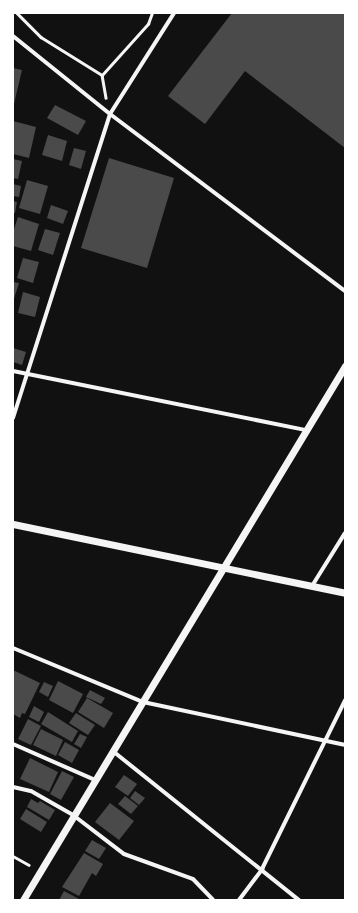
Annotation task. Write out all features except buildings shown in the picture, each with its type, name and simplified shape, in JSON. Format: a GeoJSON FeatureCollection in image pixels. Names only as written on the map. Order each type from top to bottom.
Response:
{"type":"FeatureCollection","features":[{"type":"Feature","properties":{"kind":"street"},"geometry":{"type":"LineString","coordinates":[[13,418],[110,114],[174,13]]}},
{"type":"Feature","properties":{"kind":"street"},"geometry":{"type":"LineString","coordinates":[[13,36],[110,114],[345,290]]}},
{"type":"Feature","properties":{"kind":"street"},"geometry":{"type":"LineString","coordinates":[[23,900],[73,815],[114,752],[345,366]]}},
{"type":"Feature","properties":{"kind":"street"},"geometry":{"type":"LineString","coordinates":[[13,371],[306,430]]}},
{"type":"Feature","properties":{"kind":"street"},"geometry":{"type":"LineString","coordinates":[[13,524],[345,593]]}},
{"type":"Feature","properties":{"kind":"street"},"geometry":{"type":"LineString","coordinates":[[312,587],[345,533]]}},
{"type":"Feature","properties":{"kind":"street"},"geometry":{"type":"LineString","coordinates":[[13,648],[143,702],[345,745]]}},
{"type":"Feature","properties":{"kind":"street"},"geometry":{"type":"LineString","coordinates":[[239,900],[262,869],[345,700]]}},
{"type":"Feature","properties":{"kind":"street"},"geometry":{"type":"LineString","coordinates":[[13,744],[96,780]]}},
{"type":"Feature","properties":{"kind":"street"},"geometry":{"type":"LineString","coordinates":[[114,752],[299,900]]}},
{"type":"Feature","properties":{"kind":"street"},"geometry":{"type":"LineString","coordinates":[[13,787],[31,791],[73,815],[124,854],[192,879],[213,900]]}},
{"type":"Feature","properties":{"kind":"path"},"geometry":{"type":"LineString","coordinates":[[17,13],[41,37],[102,75],[110,114]]}},
{"type":"Feature","properties":{"kind":"path"},"geometry":{"type":"LineString","coordinates":[[102,75],[148,24],[152,13]]}},
{"type":"Feature","properties":{"kind":"path"},"geometry":{"type":"LineString","coordinates":[[13,856],[29,865]]}}]}
